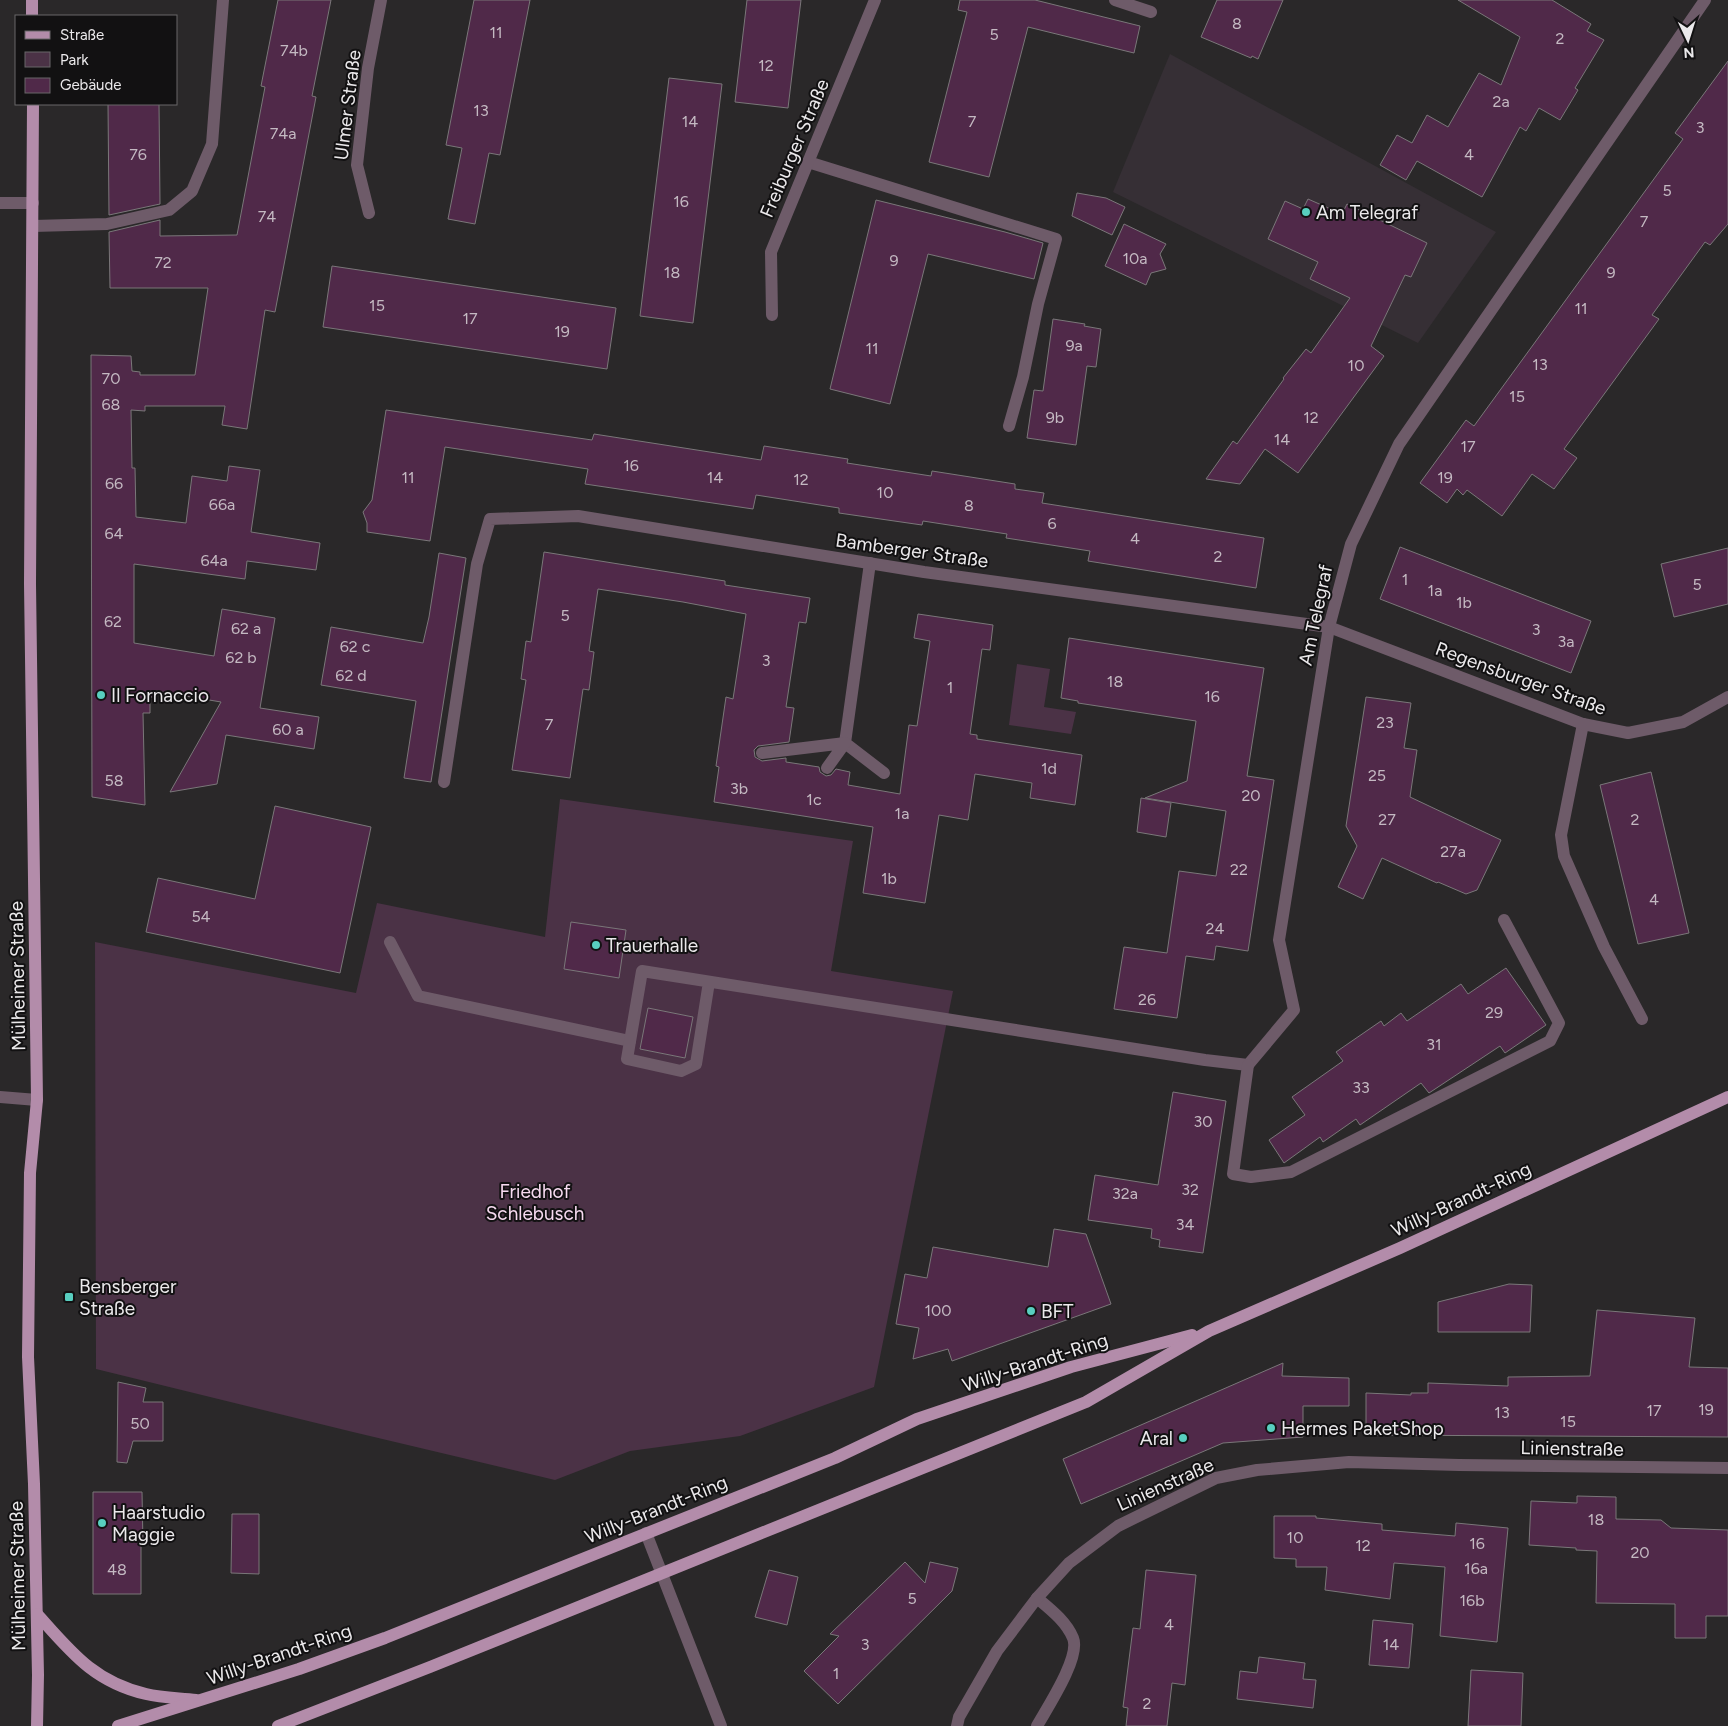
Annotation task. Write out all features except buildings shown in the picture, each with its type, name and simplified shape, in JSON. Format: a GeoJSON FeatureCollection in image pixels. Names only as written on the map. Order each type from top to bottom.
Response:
{"type":"FeatureCollection","features":[{"type":"Feature","properties":{"kind":"main road"},"geometry":{"type":"LineString","coordinates":[[32,0],[32,15]]}},
{"type":"Feature","properties":{"kind":"main road","name":"Mülheimer Straße"},"geometry":{"type":"LineString","coordinates":[[33,105],[30,584],[37,1100],[30,1172],[28,1357],[34,1484],[37,1726]]}},
{"type":"Feature","properties":{"kind":"main road","name":"Willy-Brandt-Ring"},"geometry":{"type":"LineString","coordinates":[[278,1726],[662,1574],[1086,1402],[1209,1331],[1409,1244],[1728,1097]]}},
{"type":"Feature","properties":{"kind":"main road","name":"Willy-Brandt-Ring"},"geometry":{"type":"LineString","coordinates":[[118,1726],[299,1669],[385,1638],[835,1458],[917,1419],[1070,1367],[1209,1331]]}},
{"type":"Feature","properties":{"kind":"main road"},"geometry":{"type":"LineString","coordinates":[[37,1614],[86,1666],[105,1680],[148,1695],[201,1700]]}},
{"type":"Feature","properties":{"kind":"street"},"geometry":{"type":"LineString","coordinates":[[33,226],[107,224],[169,210],[192,192],[212,144],[222,0]]}},
{"type":"Feature","properties":{"kind":"street","name":"Ulmer Straße"},"geometry":{"type":"LineString","coordinates":[[369,213],[357,166],[368,68],[382,0]]}},
{"type":"Feature","properties":{"kind":"street","name":"Freiburger Straße"},"geometry":{"type":"LineString","coordinates":[[772,315],[771,252],[875,0]]}},
{"type":"Feature","properties":{"kind":"street"},"geometry":{"type":"LineString","coordinates":[[1115,0],[1151,12]]}},
{"type":"Feature","properties":{"kind":"street","name":"Am Telegraf"},"geometry":{"type":"LineString","coordinates":[[1248,1065],[1294,1010],[1279,940],[1329,627],[1351,544],[1399,444],[1705,0]]}},
{"type":"Feature","properties":{"kind":"street"},"geometry":{"type":"LineString","coordinates":[[808,162],[1056,239],[1038,304],[1023,378],[1009,426]]}},
{"type":"Feature","properties":{"kind":"street"},"geometry":{"type":"LineString","coordinates":[[0,203],[33,202]]}},
{"type":"Feature","properties":{"kind":"street","name":"Bamberger Straße"},"geometry":{"type":"LineString","coordinates":[[444,782],[477,564],[490,519],[578,516],[870,563],[1329,627]]}},
{"type":"Feature","properties":{"kind":"street"},"geometry":{"type":"LineString","coordinates":[[827,768],[845,743],[870,563]]}},
{"type":"Feature","properties":{"kind":"street","name":"Regensburger Straße"},"geometry":{"type":"LineString","coordinates":[[1329,627],[1583,724],[1628,733],[1683,722],[1728,697]]}},
{"type":"Feature","properties":{"kind":"street"},"geometry":{"type":"LineString","coordinates":[[1583,724],[1561,835],[1564,856],[1604,947],[1642,1019]]}},
{"type":"Feature","properties":{"kind":"street"},"geometry":{"type":"LineString","coordinates":[[762,753],[845,743],[884,773]]}},
{"type":"Feature","properties":{"kind":"street"},"geometry":{"type":"LineString","coordinates":[[709,982],[696,1064],[681,1071],[627,1059],[642,971],[1156,1053],[1248,1065],[1233,1174],[1252,1177],[1291,1172],[1550,1041],[1559,1023],[1504,920]]}},
{"type":"Feature","properties":{"kind":"street"},"geometry":{"type":"LineString","coordinates":[[390,942],[418,996],[630,1041]]}},
{"type":"Feature","properties":{"kind":"street"},"geometry":{"type":"LineString","coordinates":[[0,1097],[37,1100]]}},
{"type":"Feature","properties":{"kind":"street","name":"Linienstraße"},"geometry":{"type":"LineString","coordinates":[[957,1726],[959,1716],[997,1651],[1037,1598],[1069,1563],[1118,1526],[1216,1478],[1257,1470],[1349,1462],[1728,1468]]}},
{"type":"Feature","properties":{"kind":"street"},"geometry":{"type":"LineString","coordinates":[[646,1533],[721,1726]]}},
{"type":"Feature","properties":{"kind":"street"},"geometry":{"type":"LineString","coordinates":[[1037,1598],[1062,1621],[1074,1639],[1074,1655],[1037,1726]]}},
{"type":"Feature","properties":{"kind":"shaded area","name":"Am Telegraf"},"geometry":{"type":"Polygon","coordinates":[[[1170,54],[1496,232],[1418,343],[1113,192],[1170,54]]]}},
{"type":"Feature","properties":{"kind":"green space"},"geometry":{"type":"Polygon","coordinates":[[[1017,664],[1050,669],[1044,707],[1076,712],[1071,734],[1009,725],[1017,664]]]}},
{"type":"Feature","properties":{"kind":"green space","name":"Friedhof Schlebusch"},"geometry":{"type":"Polygon","coordinates":[[[560,799],[853,841],[831,971],[953,991],[874,1387],[740,1436],[630,1451],[555,1480],[96,1369],[95,942],[356,993],[377,903],[545,937],[560,799]]]}},
{"type":"Feature","properties":{"kind":"place","name":"Am Telegraf"},"geometry":{"type":"Point","coordinates":[1306,212]}},
{"type":"Feature","properties":{"kind":"place","name":"Il Fornaccio"},"geometry":{"type":"Point","coordinates":[101,695]}},
{"type":"Feature","properties":{"kind":"place","name":"Trauerhalle"},"geometry":{"type":"Point","coordinates":[596,945]}},
{"type":"Feature","properties":{"kind":"place","name":"Bensberger Straße"},"geometry":{"type":"Point","coordinates":[69,1297]}},
{"type":"Feature","properties":{"kind":"place","name":"BFT"},"geometry":{"type":"Point","coordinates":[1031,1311]}},
{"type":"Feature","properties":{"kind":"place","name":"Hermes PaketShop"},"geometry":{"type":"Point","coordinates":[1271,1428]}},
{"type":"Feature","properties":{"kind":"place","name":"Aral"},"geometry":{"type":"Point","coordinates":[1183,1438]}},
{"type":"Feature","properties":{"kind":"place","name":"Haarstudio Maggie"},"geometry":{"type":"Point","coordinates":[102,1523]}}]}
